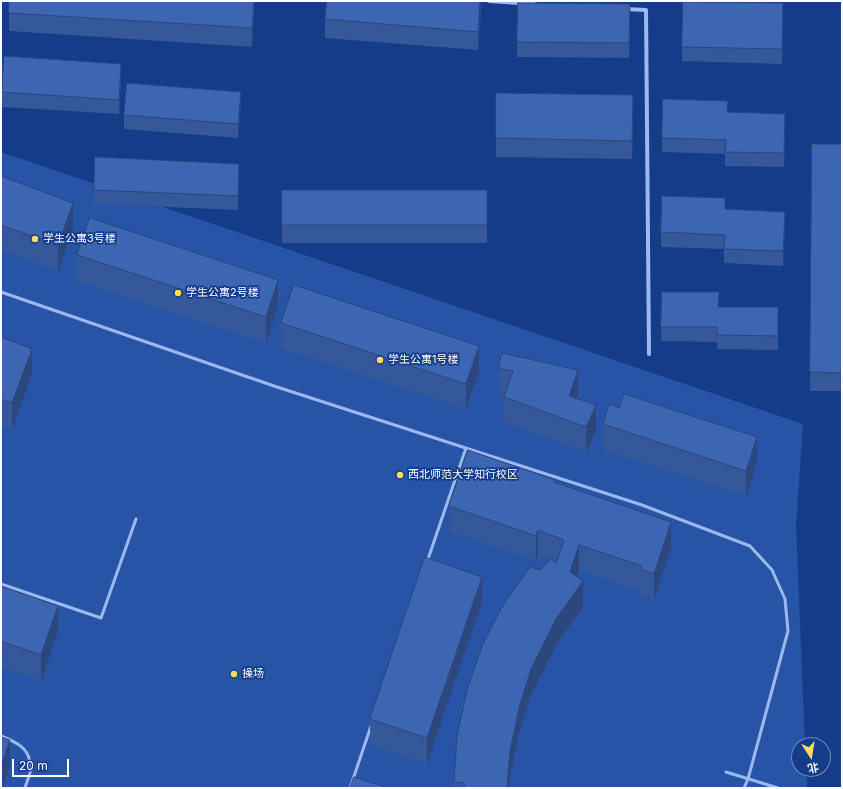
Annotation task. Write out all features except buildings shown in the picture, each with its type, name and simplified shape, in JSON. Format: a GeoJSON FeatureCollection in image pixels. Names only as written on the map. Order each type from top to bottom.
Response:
{"type":"FeatureCollection","features":[{"type":"Feature","properties":{"kind":"street"},"geometry":{"type":"LineString","coordinates":[[489,1],[536,4]]}},
{"type":"Feature","properties":{"kind":"street"},"geometry":{"type":"LineString","coordinates":[[622,9],[646,10],[649,354]]}},
{"type":"Feature","properties":{"kind":"lane"},"geometry":{"type":"LineString","coordinates":[[1,292],[277,387],[642,505],[750,546],[772,570],[785,599],[788,631],[748,779],[744,788]]}},
{"type":"Feature","properties":{"kind":"lane"},"geometry":{"type":"LineString","coordinates":[[424,569],[466,448]]}},
{"type":"Feature","properties":{"kind":"lane"},"geometry":{"type":"LineString","coordinates":[[1,584],[101,618],[136,519]]}},
{"type":"Feature","properties":{"kind":"lane"},"geometry":{"type":"LineString","coordinates":[[350,788],[373,720]]}},
{"type":"Feature","properties":{"kind":"lane"},"geometry":{"type":"LineString","coordinates":[[1,736],[17,742],[24,748],[28,756],[31,765],[30,774],[25,788]]}},
{"type":"Feature","properties":{"kind":"lane"},"geometry":{"type":"LineString","coordinates":[[726,772],[778,788]]}},
{"type":"Feature","properties":{"kind":"shaded area","name":"西北师范大学知行校区"},"geometry":{"type":"Polygon","coordinates":[[[1,152],[803,424],[796,525],[805,737],[791,737],[791,777],[806,777],[807,788],[1,788],[1,152]]]}},
{"type":"Feature","properties":{"kind":"place","name":"学生公寓3号楼"},"geometry":{"type":"Point","coordinates":[35,239]}},
{"type":"Feature","properties":{"kind":"place","name":"学生公寓2号楼"},"geometry":{"type":"Point","coordinates":[178,293]}},
{"type":"Feature","properties":{"kind":"place","name":"学生公寓1号楼"},"geometry":{"type":"Point","coordinates":[380,360]}},
{"type":"Feature","properties":{"kind":"place","name":"西北师范大学知行校区"},"geometry":{"type":"Point","coordinates":[400,475]}},
{"type":"Feature","properties":{"kind":"place","name":"操场"},"geometry":{"type":"Point","coordinates":[234,674]}}]}
